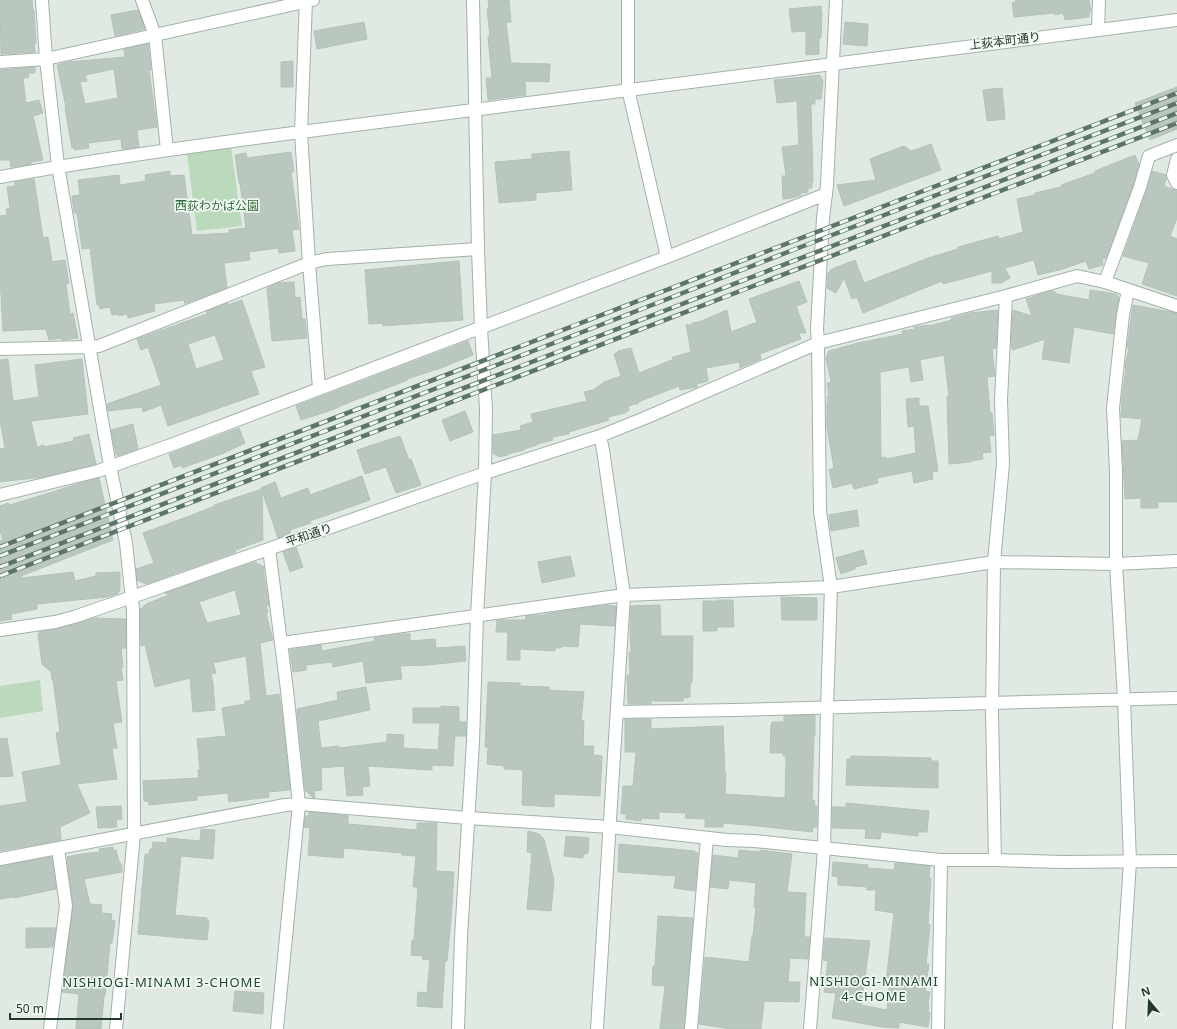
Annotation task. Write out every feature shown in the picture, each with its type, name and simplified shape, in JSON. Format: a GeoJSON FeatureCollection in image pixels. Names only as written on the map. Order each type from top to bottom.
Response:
{"type":"FeatureCollection","features":[{"type":"Feature","properties":{"kind":"street"},"geometry":{"type":"LineString","coordinates":[[42,0],[46,59],[58,166],[110,466],[118,497],[126,543],[134,609],[134,834],[116,1029]]}},
{"type":"Feature","properties":{"kind":"street"},"geometry":{"type":"LineString","coordinates":[[142,0],[155,35],[167,150]]}},
{"type":"Feature","properties":{"kind":"street"},"geometry":{"type":"LineString","coordinates":[[458,1029],[461,937],[473,742],[477,616],[485,473],[486,409],[478,249],[473,0]]}},
{"type":"Feature","properties":{"kind":"street"},"geometry":{"type":"LineString","coordinates":[[628,0],[628,90],[667,258]]}},
{"type":"Feature","properties":{"kind":"street"},"geometry":{"type":"LineString","coordinates":[[810,1029],[824,849],[826,708],[831,587],[820,511],[818,329],[836,0]]}},
{"type":"Feature","properties":{"kind":"street"},"geometry":{"type":"LineString","coordinates":[[1098,29],[1099,0]]}},
{"type":"Feature","properties":{"kind":"street"},"geometry":{"type":"LineString","coordinates":[[0,62],[46,59],[308,1],[301,132],[309,263],[319,388]]}},
{"type":"Feature","properties":{"kind":"street","name":"上荻本町通り"},"geometry":{"type":"LineString","coordinates":[[0,177],[58,166],[301,132],[1177,20]]}},
{"type":"Feature","properties":{"kind":"street"},"geometry":{"type":"LineString","coordinates":[[1105,282],[1140,188],[1149,156],[1177,145]]}},
{"type":"Feature","properties":{"kind":"street"},"geometry":{"type":"LineString","coordinates":[[1177,159],[1174,175],[1177,183]]}},
{"type":"Feature","properties":{"kind":"street"},"geometry":{"type":"LineString","coordinates":[[0,495],[98,471],[179,442],[667,258],[826,194]]}},
{"type":"Feature","properties":{"kind":"street"},"geometry":{"type":"LineString","coordinates":[[0,349],[99,346],[309,263],[327,259],[478,249]]}},
{"type":"Feature","properties":{"kind":"street","name":"平和通り"},"geometry":{"type":"LineString","coordinates":[[0,630],[55,622],[74,617],[132,598],[485,473],[600,436],[818,343],[1006,296],[1077,276],[1105,282],[1177,306]]}},
{"type":"Feature","properties":{"kind":"street"},"geometry":{"type":"LineString","coordinates":[[1119,1029],[1130,862],[1124,700],[1116,564],[1116,472],[1113,408],[1123,315],[1128,290]]}},
{"type":"Feature","properties":{"kind":"street"},"geometry":{"type":"LineString","coordinates":[[995,860],[992,703],[994,562],[1003,464],[1001,400],[1006,296]]}},
{"type":"Feature","properties":{"kind":"street"},"geometry":{"type":"LineString","coordinates":[[597,1029],[624,595],[600,436]]}},
{"type":"Feature","properties":{"kind":"street"},"geometry":{"type":"LineString","coordinates":[[269,549],[282,643],[299,804],[277,1029]]}},
{"type":"Feature","properties":{"kind":"street"},"geometry":{"type":"LineString","coordinates":[[282,643],[624,595],[831,587],[994,562],[1116,564],[1177,561]]}},
{"type":"Feature","properties":{"kind":"street"},"geometry":{"type":"LineString","coordinates":[[617,712],[826,708],[1177,698]]}},
{"type":"Feature","properties":{"kind":"street"},"geometry":{"type":"LineString","coordinates":[[0,859],[286,805],[299,804],[468,818],[610,827],[707,838],[941,860],[1062,862],[1177,861]]}},
{"type":"Feature","properties":{"kind":"street"},"geometry":{"type":"LineString","coordinates":[[691,1029],[707,838]]}},
{"type":"Feature","properties":{"kind":"street"},"geometry":{"type":"LineString","coordinates":[[50,1029],[66,906],[58,849]]}},
{"type":"Feature","properties":{"kind":"street"},"geometry":{"type":"LineString","coordinates":[[938,1029],[941,860]]}},
{"type":"Feature","properties":{"kind":"green space","name":"西荻わかば公園"},"geometry":{"type":"Polygon","coordinates":[[[231,147],[242,226],[197,231],[187,154],[231,147]]]}},
{"type":"Feature","properties":{"kind":"green space"},"geometry":{"type":"Polygon","coordinates":[[[40,680],[43,711],[0,718],[0,686],[40,680]]]}},
{"type":"Feature","properties":{"kind":"building"},"geometry":{"type":"Polygon","coordinates":[[[0,0],[32,0],[36,43],[34,43],[35,52],[1,54],[0,0]]]}},
{"type":"Feature","properties":{"kind":"building"},"geometry":{"type":"Polygon","coordinates":[[[488,0],[509,0],[511,22],[506,22],[511,63],[550,64],[549,82],[525,81],[526,95],[488,100],[486,78],[492,78],[488,37],[490,37],[487,9],[489,9],[488,0]]]}},
{"type":"Feature","properties":{"kind":"building"},"geometry":{"type":"Polygon","coordinates":[[[1015,0],[1089,0],[1091,12],[1089,12],[1089,17],[1065,20],[1063,13],[1055,15],[1055,13],[1014,17],[1012,3],[1016,2],[1015,0]]]}},
{"type":"Feature","properties":{"kind":"building"},"geometry":{"type":"Polygon","coordinates":[[[821,6],[821,38],[819,38],[819,54],[806,55],[806,31],[792,32],[789,9],[821,6]]]}},
{"type":"Feature","properties":{"kind":"building"},"geometry":{"type":"Polygon","coordinates":[[[138,10],[145,29],[115,36],[111,15],[138,10]]]}},
{"type":"Feature","properties":{"kind":"building"},"geometry":{"type":"Polygon","coordinates":[[[364,22],[367,39],[317,49],[314,31],[364,22]]]}},
{"type":"Feature","properties":{"kind":"building"},"geometry":{"type":"Polygon","coordinates":[[[845,22],[868,24],[867,46],[843,44],[845,22]]]}},
{"type":"Feature","properties":{"kind":"building"},"geometry":{"type":"Polygon","coordinates":[[[148,44],[151,70],[149,70],[157,127],[137,130],[139,147],[122,149],[121,139],[88,143],[89,148],[74,150],[74,147],[72,148],[66,107],[57,65],[68,62],[125,57],[124,49],[148,44]],[[114,69],[85,75],[87,81],[80,82],[85,104],[118,98],[114,69]]]}},
{"type":"Feature","properties":{"kind":"building"},"geometry":{"type":"Polygon","coordinates":[[[293,61],[293,87],[281,87],[281,62],[293,61]]]}},
{"type":"Feature","properties":{"kind":"building"},"geometry":{"type":"Polygon","coordinates":[[[35,67],[35,73],[28,73],[29,77],[23,78],[26,103],[39,100],[43,113],[33,116],[43,160],[31,162],[31,164],[11,167],[10,160],[0,160],[0,70],[35,67]]]}},
{"type":"Feature","properties":{"kind":"building"},"geometry":{"type":"Polygon","coordinates":[[[820,75],[823,81],[821,99],[815,99],[815,104],[811,104],[812,188],[808,188],[808,192],[801,193],[801,195],[783,199],[782,176],[786,176],[782,147],[799,145],[797,101],[777,103],[774,80],[820,75]]]}},
{"type":"Feature","properties":{"kind":"building"},"geometry":{"type":"Polygon","coordinates":[[[1177,87],[1177,129],[1150,140],[1135,103],[1177,87]]]}},
{"type":"Feature","properties":{"kind":"building"},"geometry":{"type":"Polygon","coordinates":[[[1002,88],[1005,119],[987,121],[983,90],[1002,88]]]}},
{"type":"Feature","properties":{"kind":"building"},"geometry":{"type":"Polygon","coordinates":[[[931,144],[941,170],[844,206],[837,185],[876,180],[870,159],[904,146],[911,151],[931,144]]]}},
{"type":"Feature","properties":{"kind":"building"},"geometry":{"type":"Polygon","coordinates":[[[569,151],[572,190],[536,193],[536,200],[499,203],[495,162],[532,159],[532,154],[569,151]]]}},
{"type":"Feature","properties":{"kind":"building"},"geometry":{"type":"Polygon","coordinates":[[[291,152],[294,172],[291,172],[299,229],[292,230],[295,251],[279,253],[278,248],[249,252],[250,260],[224,263],[227,288],[185,304],[184,300],[154,304],[155,311],[128,318],[127,314],[119,316],[119,314],[112,315],[110,307],[100,309],[99,305],[97,305],[90,248],[82,249],[77,213],[74,213],[72,196],[80,195],[78,180],[119,175],[120,185],[146,181],[145,175],[170,171],[170,176],[184,175],[192,235],[229,233],[229,230],[246,228],[235,155],[246,153],[247,158],[291,152]]]}},
{"type":"Feature","properties":{"kind":"building"},"geometry":{"type":"Polygon","coordinates":[[[1135,155],[1139,164],[1133,185],[1106,258],[1102,259],[1103,265],[1089,269],[1086,261],[1067,268],[1038,275],[1034,260],[1005,268],[1010,278],[1001,283],[992,283],[992,271],[943,284],[942,281],[863,313],[857,297],[852,299],[844,278],[836,293],[827,288],[828,273],[832,269],[855,260],[864,283],[928,258],[958,249],[958,247],[998,236],[999,239],[1023,232],[1017,199],[1061,187],[1061,185],[1095,173],[1095,171],[1135,155]]]}},
{"type":"Feature","properties":{"kind":"building"},"geometry":{"type":"Polygon","coordinates":[[[1152,171],[1166,175],[1164,186],[1177,191],[1177,218],[1170,236],[1177,239],[1177,296],[1142,284],[1149,263],[1123,256],[1147,190],[1152,171]]]}},
{"type":"Feature","properties":{"kind":"building"},"geometry":{"type":"Polygon","coordinates":[[[34,179],[43,238],[48,237],[52,262],[65,260],[69,283],[66,284],[70,314],[73,313],[78,338],[49,340],[46,329],[3,331],[0,277],[0,216],[7,215],[6,209],[10,208],[7,187],[15,186],[15,182],[34,179]]]}},
{"type":"Feature","properties":{"kind":"building"},"geometry":{"type":"Polygon","coordinates":[[[459,261],[463,320],[383,326],[383,323],[369,324],[365,270],[459,261]]]}},
{"type":"Feature","properties":{"kind":"building"},"geometry":{"type":"Polygon","coordinates":[[[799,281],[807,302],[796,306],[806,333],[799,333],[801,339],[760,354],[761,359],[740,368],[739,362],[706,368],[708,381],[697,384],[697,387],[680,390],[679,386],[638,402],[639,403],[628,406],[629,410],[625,413],[608,417],[609,420],[569,432],[569,434],[552,437],[553,440],[537,444],[508,455],[499,457],[493,453],[493,435],[521,430],[520,426],[533,422],[531,414],[587,401],[584,392],[593,390],[604,382],[621,376],[614,354],[618,351],[631,348],[639,373],[672,360],[673,357],[691,352],[686,325],[692,325],[692,323],[699,322],[727,310],[731,332],[757,322],[749,299],[799,281]]]}},
{"type":"Feature","properties":{"kind":"building"},"geometry":{"type":"Polygon","coordinates":[[[294,282],[295,298],[300,297],[302,319],[305,319],[307,338],[272,341],[267,288],[278,283],[294,282]]]}},
{"type":"Feature","properties":{"kind":"building"},"geometry":{"type":"Polygon","coordinates":[[[1090,290],[1116,294],[1119,298],[1113,334],[1074,327],[1069,363],[1042,359],[1045,339],[1013,350],[1011,348],[1013,310],[1032,316],[1026,299],[1051,291],[1056,292],[1056,294],[1089,300],[1090,290]]]}},
{"type":"Feature","properties":{"kind":"building"},"geometry":{"type":"Polygon","coordinates":[[[242,300],[265,367],[251,371],[259,394],[168,426],[161,405],[143,412],[142,407],[108,411],[107,404],[161,385],[148,347],[141,350],[137,339],[207,314],[207,311],[228,303],[228,305],[242,300]],[[215,335],[188,344],[196,369],[224,360],[215,335]]]}},
{"type":"Feature","properties":{"kind":"building"},"geometry":{"type":"Polygon","coordinates":[[[1133,305],[1177,313],[1177,502],[1158,502],[1158,508],[1141,508],[1141,498],[1125,499],[1122,441],[1138,440],[1142,419],[1121,417],[1125,366],[1129,348],[1127,348],[1133,305]]]}},
{"type":"Feature","properties":{"kind":"building"},"geometry":{"type":"Polygon","coordinates":[[[998,310],[996,348],[992,349],[995,376],[987,377],[990,413],[992,413],[994,435],[989,436],[991,452],[982,453],[983,459],[971,462],[949,464],[947,397],[949,396],[944,355],[920,360],[923,380],[911,382],[909,367],[880,372],[881,458],[885,457],[886,459],[916,453],[914,426],[908,427],[906,399],[919,398],[919,406],[928,406],[938,471],[932,472],[933,479],[914,483],[912,471],[877,478],[878,483],[854,489],[852,483],[833,488],[829,470],[834,468],[827,428],[827,396],[829,396],[827,383],[831,382],[826,358],[829,351],[858,343],[903,334],[902,331],[915,329],[914,327],[929,326],[971,313],[998,310]]]}},
{"type":"Feature","properties":{"kind":"building"},"geometry":{"type":"Polygon","coordinates":[[[468,341],[473,355],[441,368],[407,379],[408,380],[329,411],[301,420],[296,406],[468,341]]]}},
{"type":"Feature","properties":{"kind":"building"},"geometry":{"type":"Polygon","coordinates":[[[8,359],[13,401],[39,397],[35,365],[82,359],[88,414],[31,421],[37,447],[74,441],[73,438],[89,434],[96,464],[42,477],[0,482],[0,449],[5,448],[0,425],[0,360],[8,359]]]}},
{"type":"Feature","properties":{"kind":"building"},"geometry":{"type":"Polygon","coordinates":[[[465,411],[473,432],[450,441],[442,420],[465,411]]]}},
{"type":"Feature","properties":{"kind":"building"},"geometry":{"type":"Polygon","coordinates":[[[133,424],[138,449],[118,456],[116,454],[111,430],[133,424]]]}},
{"type":"Feature","properties":{"kind":"building"},"geometry":{"type":"Polygon","coordinates":[[[239,428],[245,443],[224,453],[182,468],[181,465],[174,468],[169,454],[239,428]]]}},
{"type":"Feature","properties":{"kind":"building"},"geometry":{"type":"Polygon","coordinates":[[[400,436],[421,485],[396,493],[386,467],[365,474],[357,450],[400,436]]]}},
{"type":"Feature","properties":{"kind":"building"},"geometry":{"type":"Polygon","coordinates":[[[362,476],[370,500],[310,521],[311,523],[290,530],[291,533],[278,538],[262,491],[263,540],[233,551],[236,552],[146,584],[137,580],[136,569],[154,563],[143,533],[215,506],[214,505],[262,489],[261,488],[275,482],[281,498],[308,488],[310,495],[362,476]]]}},
{"type":"Feature","properties":{"kind":"building"},"geometry":{"type":"Polygon","coordinates":[[[99,478],[113,540],[21,576],[22,578],[73,572],[75,581],[96,576],[96,573],[120,572],[120,590],[117,594],[107,597],[37,604],[37,609],[11,614],[12,619],[0,621],[0,541],[3,540],[0,531],[0,506],[8,503],[10,505],[99,478]]]}},
{"type":"Feature","properties":{"kind":"building"},"geometry":{"type":"Polygon","coordinates":[[[857,510],[859,526],[831,531],[829,515],[857,510]]]}},
{"type":"Feature","properties":{"kind":"building"},"geometry":{"type":"Polygon","coordinates":[[[296,547],[303,567],[290,572],[283,552],[296,547]]]}},
{"type":"Feature","properties":{"kind":"building"},"geometry":{"type":"Polygon","coordinates":[[[863,550],[867,564],[855,567],[855,569],[841,574],[836,558],[863,550]]]}},
{"type":"Feature","properties":{"kind":"building"},"geometry":{"type":"Polygon","coordinates":[[[570,556],[575,576],[542,583],[538,562],[570,556]]]}},
{"type":"Feature","properties":{"kind":"building"},"geometry":{"type":"Polygon","coordinates":[[[255,562],[264,567],[269,605],[266,606],[268,612],[266,613],[273,640],[260,643],[266,696],[279,694],[290,790],[268,792],[269,797],[229,802],[228,793],[197,796],[197,800],[149,805],[149,802],[144,801],[143,781],[199,778],[198,770],[200,770],[197,739],[226,736],[222,708],[245,704],[245,701],[251,701],[246,656],[213,663],[216,673],[211,674],[215,710],[193,712],[190,678],[155,687],[145,645],[141,646],[140,610],[146,604],[169,595],[165,593],[255,562]],[[235,590],[199,602],[207,623],[241,615],[235,590]]]}},
{"type":"Feature","properties":{"kind":"building"},"geometry":{"type":"Polygon","coordinates":[[[781,597],[817,598],[817,620],[782,620],[781,597]]]}},
{"type":"Feature","properties":{"kind":"building"},"geometry":{"type":"Polygon","coordinates":[[[733,600],[734,627],[717,627],[717,631],[703,631],[703,601],[733,600]]]}},
{"type":"Feature","properties":{"kind":"building"},"geometry":{"type":"Polygon","coordinates":[[[604,605],[616,606],[615,626],[580,624],[578,647],[561,646],[561,648],[555,648],[555,651],[520,649],[520,660],[507,660],[508,632],[496,632],[497,620],[525,620],[526,616],[545,615],[604,605]]]}},
{"type":"Feature","properties":{"kind":"building"},"geometry":{"type":"Polygon","coordinates":[[[660,605],[661,636],[693,636],[692,683],[690,683],[690,697],[683,698],[683,701],[651,701],[651,704],[628,704],[627,675],[630,675],[629,653],[631,652],[631,606],[660,605]]]}},
{"type":"Feature","properties":{"kind":"building"},"geometry":{"type":"Polygon","coordinates":[[[94,618],[126,619],[126,648],[121,648],[123,680],[116,681],[122,722],[113,723],[117,748],[112,748],[117,779],[77,784],[90,813],[60,827],[61,840],[0,851],[0,806],[27,802],[22,772],[61,765],[56,733],[60,732],[53,680],[51,672],[42,664],[38,634],[39,632],[57,629],[94,618]]]}},
{"type":"Feature","properties":{"kind":"building"},"geometry":{"type":"Polygon","coordinates":[[[399,634],[410,634],[410,641],[435,639],[436,648],[465,646],[466,661],[400,666],[402,679],[366,683],[363,661],[333,667],[332,662],[306,665],[306,670],[293,672],[290,650],[321,645],[322,651],[375,641],[374,638],[399,634]]]}},
{"type":"Feature","properties":{"kind":"building"},"geometry":{"type":"Polygon","coordinates":[[[488,682],[520,683],[520,686],[549,687],[549,690],[584,692],[581,721],[584,721],[583,746],[594,746],[593,755],[602,756],[600,796],[554,794],[554,807],[522,805],[523,770],[504,769],[504,766],[487,764],[488,747],[485,747],[488,682]]]}},
{"type":"Feature","properties":{"kind":"building"},"geometry":{"type":"Polygon","coordinates":[[[366,687],[370,710],[318,721],[321,748],[339,746],[339,748],[387,742],[387,734],[404,735],[403,748],[438,750],[440,723],[413,723],[413,708],[441,708],[441,706],[459,707],[459,722],[466,722],[466,736],[455,736],[453,766],[432,765],[432,770],[368,766],[370,786],[362,787],[363,795],[347,796],[344,766],[321,768],[322,790],[314,791],[315,798],[313,798],[305,790],[297,709],[338,700],[337,692],[366,687]]]}},
{"type":"Feature","properties":{"kind":"building"},"geometry":{"type":"Polygon","coordinates":[[[815,715],[812,800],[815,801],[814,806],[817,806],[817,827],[813,827],[812,832],[723,823],[723,827],[705,827],[705,819],[685,818],[686,813],[659,812],[659,819],[641,818],[641,821],[626,819],[626,814],[621,814],[623,786],[633,786],[636,752],[625,752],[625,719],[651,719],[651,729],[723,726],[726,773],[725,794],[785,798],[786,756],[783,756],[783,753],[770,753],[771,724],[772,722],[784,722],[784,716],[815,715]]]}},
{"type":"Feature","properties":{"kind":"building"},"geometry":{"type":"Polygon","coordinates":[[[7,738],[13,776],[0,777],[0,739],[7,738]]]}},
{"type":"Feature","properties":{"kind":"building"},"geometry":{"type":"Polygon","coordinates":[[[851,756],[931,758],[931,761],[938,761],[938,788],[846,785],[847,759],[851,759],[851,756]]]}},
{"type":"Feature","properties":{"kind":"building"},"geometry":{"type":"Polygon","coordinates":[[[846,803],[929,811],[927,832],[918,832],[918,836],[881,832],[880,839],[865,838],[866,829],[832,828],[832,807],[846,807],[846,803]]]}},
{"type":"Feature","properties":{"kind":"building"},"geometry":{"type":"Polygon","coordinates":[[[121,806],[122,819],[116,820],[117,827],[98,828],[96,807],[121,806]]]}},
{"type":"Feature","properties":{"kind":"building"},"geometry":{"type":"Polygon","coordinates":[[[309,812],[348,816],[348,824],[417,830],[417,823],[437,823],[436,871],[454,872],[451,920],[447,961],[445,961],[442,1008],[417,1006],[418,992],[427,993],[430,960],[422,959],[423,956],[411,955],[412,940],[414,940],[418,887],[413,887],[416,856],[402,855],[402,853],[344,848],[343,858],[308,855],[310,828],[304,827],[305,816],[309,816],[309,812]]]}},
{"type":"Feature","properties":{"kind":"building"},"geometry":{"type":"Polygon","coordinates":[[[201,829],[215,830],[213,859],[181,856],[175,915],[207,918],[207,921],[209,921],[207,940],[138,934],[145,854],[149,854],[150,849],[152,849],[153,842],[167,843],[167,838],[200,841],[201,829]]]}},
{"type":"Feature","properties":{"kind":"building"},"geometry":{"type":"Polygon","coordinates":[[[528,831],[539,834],[544,839],[554,880],[551,911],[527,909],[532,853],[527,852],[528,831]]]}},
{"type":"Feature","properties":{"kind":"building"},"geometry":{"type":"Polygon","coordinates":[[[566,836],[589,838],[588,853],[583,855],[583,858],[564,856],[566,836]]]}},
{"type":"Feature","properties":{"kind":"building"},"geometry":{"type":"Polygon","coordinates":[[[619,844],[695,851],[695,853],[698,853],[695,891],[674,888],[676,876],[618,872],[619,844]]]}},
{"type":"Feature","properties":{"kind":"building"},"geometry":{"type":"Polygon","coordinates":[[[113,847],[114,851],[116,850],[122,866],[122,872],[84,879],[90,904],[102,905],[101,913],[112,914],[111,920],[115,921],[112,943],[110,943],[101,1029],[76,1029],[79,994],[62,992],[73,907],[67,857],[100,852],[99,849],[113,847]]]}},
{"type":"Feature","properties":{"kind":"building"},"geometry":{"type":"Polygon","coordinates":[[[739,850],[760,852],[760,850],[792,854],[787,892],[806,893],[804,937],[810,937],[808,959],[790,958],[788,982],[800,982],[799,1002],[764,1001],[761,1029],[730,1029],[699,1024],[705,957],[749,962],[756,907],[754,907],[756,883],[729,880],[728,889],[710,887],[713,855],[738,858],[739,850]]]}},
{"type":"Feature","properties":{"kind":"building"},"geometry":{"type":"Polygon","coordinates":[[[52,857],[56,889],[14,898],[0,899],[0,866],[52,857]]]}},
{"type":"Feature","properties":{"kind":"building"},"geometry":{"type":"Polygon","coordinates":[[[833,862],[868,865],[868,868],[894,870],[895,863],[930,866],[929,878],[931,878],[928,925],[930,925],[926,964],[929,964],[925,991],[930,992],[928,1004],[928,1012],[930,1013],[928,1027],[899,1022],[899,1028],[882,1027],[832,1018],[836,993],[824,992],[828,961],[823,960],[825,938],[870,941],[861,1005],[887,1010],[889,983],[886,982],[894,913],[875,910],[876,890],[867,890],[867,887],[838,885],[838,877],[832,876],[833,862]]]}},
{"type":"Feature","properties":{"kind":"building"},"geometry":{"type":"Polygon","coordinates":[[[658,916],[693,918],[684,1029],[660,1029],[665,986],[652,985],[653,966],[655,966],[658,916]]]}},
{"type":"Feature","properties":{"kind":"building"},"geometry":{"type":"Polygon","coordinates":[[[26,928],[56,928],[53,947],[26,948],[26,928]]]}},
{"type":"Feature","properties":{"kind":"building"},"geometry":{"type":"Polygon","coordinates":[[[235,991],[264,993],[263,1014],[233,1011],[235,991]]]}},
{"type":"Feature","properties":{"kind":"railway"},"geometry":{"type":"LineString","coordinates":[[0,547],[1177,93]]}},
{"type":"Feature","properties":{"kind":"railway"},"geometry":{"type":"LineString","coordinates":[[0,556],[1177,103]]}},
{"type":"Feature","properties":{"kind":"railway"},"geometry":{"type":"LineString","coordinates":[[0,567],[1177,113]]}},
{"type":"Feature","properties":{"kind":"railway"},"geometry":{"type":"LineString","coordinates":[[0,576],[1177,123]]}},
{"type":"Feature","properties":{"kind":"district","name":"NISHIOGI-MINAMI 3-CHOME"},"geometry":{"type":"Point","coordinates":[162,982]}},
{"type":"Feature","properties":{"kind":"district","name":"NISHIOGI-MINAMI 4-CHOME"},"geometry":{"type":"Point","coordinates":[874,988]}}]}
